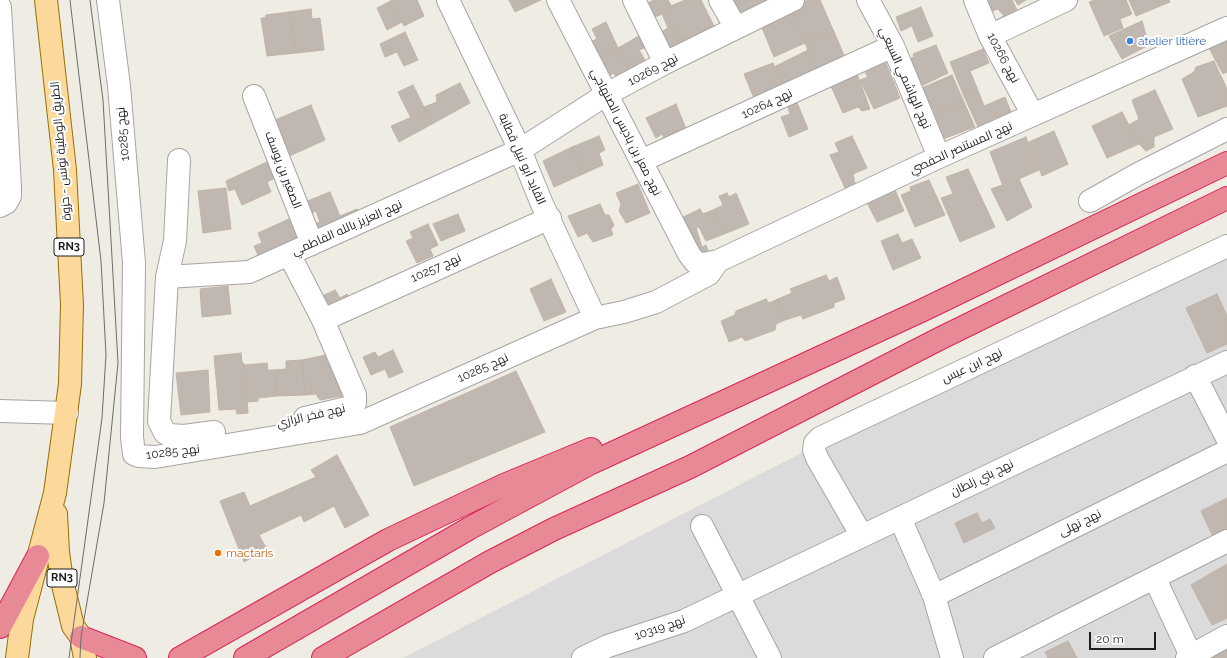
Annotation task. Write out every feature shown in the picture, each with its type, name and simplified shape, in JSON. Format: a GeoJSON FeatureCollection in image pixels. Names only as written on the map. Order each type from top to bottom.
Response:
{"type":"FeatureCollection","features":[{"type":"Feature","properties":{"kind":"highway"},"geometry":{"type":"LineString","coordinates":[[245,658],[470,528],[591,463],[923,310],[1227,163]]}},
{"type":"Feature","properties":{"kind":"highway"},"geometry":{"type":"LineString","coordinates":[[323,658],[490,562],[554,529],[690,466],[941,338],[1227,198]]}},
{"type":"Feature","properties":{"kind":"highway"},"geometry":{"type":"LineString","coordinates":[[180,658],[388,540],[504,485],[612,440],[663,431]]}},
{"type":"Feature","properties":{"kind":"highway"},"geometry":{"type":"LineString","coordinates":[[0,627],[38,556]]}},
{"type":"Feature","properties":{"kind":"highway"},"geometry":{"type":"LineString","coordinates":[[81,637],[135,658]]}},
{"type":"Feature","properties":{"kind":"main road","name":"الطريق الوطنية تونس - حزوة"},"geometry":{"type":"LineString","coordinates":[[17,658],[22,619],[55,493],[70,384],[72,305],[65,170],[46,0]]}},
{"type":"Feature","properties":{"kind":"main road","name":"الطريق الوطنية تونس - حزوة"},"geometry":{"type":"LineString","coordinates":[[55,493],[58,552],[62,581],[73,626],[81,637],[85,658]]}},
{"type":"Feature","properties":{"kind":"street","name":"نهج 10285"},"geometry":{"type":"LineString","coordinates":[[108,0],[119,86],[134,263],[132,437],[134,454],[139,456],[155,456],[360,422],[595,318]]}},
{"type":"Feature","properties":{"kind":"street","name":"القايد أبو نبيل قطابة"},"geometry":{"type":"LineString","coordinates":[[448,0],[520,150],[595,318]]}},
{"type":"Feature","properties":{"kind":"street","name":"نهج معز بن باديس الصنهاجي"},"geometry":{"type":"LineString","coordinates":[[558,0],[689,254],[695,262]]}},
{"type":"Feature","properties":{"kind":"street"},"geometry":{"type":"LineString","coordinates":[[634,0],[665,63]]}},
{"type":"Feature","properties":{"kind":"street"},"geometry":{"type":"LineString","coordinates":[[720,0],[736,28]]}},
{"type":"Feature","properties":{"kind":"street","name":"نهج الهاشمي السبعي"},"geometry":{"type":"LineString","coordinates":[[868,0],[892,46],[939,157]]}},
{"type":"Feature","properties":{"kind":"street","name":"نهج 10266"},"geometry":{"type":"LineString","coordinates":[[975,0],[990,36],[1033,115]]}},
{"type":"Feature","properties":{"kind":"street"},"geometry":{"type":"LineString","coordinates":[[990,36],[1066,0]]}},
{"type":"Feature","properties":{"kind":"street","name":"نهج 10269"},"geometry":{"type":"LineString","coordinates":[[520,150],[607,94],[665,63],[789,1]]}},
{"type":"Feature","properties":{"kind":"street"},"geometry":{"type":"LineString","coordinates":[[0,7],[10,196],[6,203],[0,206]]}},
{"type":"Feature","properties":{"kind":"street","name":"نهج المستنصر الحفصي"},"geometry":{"type":"LineString","coordinates":[[695,262],[703,264],[718,261],[939,157],[1227,28]]}},
{"type":"Feature","properties":{"kind":"street","name":"نهج 10264"},"geometry":{"type":"LineString","coordinates":[[641,161],[892,46]]}},
{"type":"Feature","properties":{"kind":"street","name":"الصغير بن يوسف"},"geometry":{"type":"LineString","coordinates":[[254,96],[312,244]]}},
{"type":"Feature","properties":{"kind":"street"},"geometry":{"type":"LineString","coordinates":[[1090,201],[1138,174],[1227,129]]}},
{"type":"Feature","properties":{"kind":"street","name":"نهج العزيز بالله الفاطمي"},"geometry":{"type":"LineString","coordinates":[[167,277],[249,272],[520,150]]}},
{"type":"Feature","properties":{"kind":"street"},"geometry":{"type":"LineString","coordinates":[[167,277],[174,241],[179,160]]}},
{"type":"Feature","properties":{"kind":"street","name":"نهج 10257"},"geometry":{"type":"LineString","coordinates":[[323,320],[550,218]]}},
{"type":"Feature","properties":{"kind":"street","name":"نهج ابن عيس"},"geometry":{"type":"LineString","coordinates":[[862,536],[817,458],[814,450],[816,443],[820,438],[1227,246]]}},
{"type":"Feature","properties":{"kind":"street","name":"نهج فخر الرازي"},"geometry":{"type":"LineString","coordinates":[[167,277],[159,421],[165,433],[184,436],[272,425],[351,407],[354,403],[355,395],[323,320],[289,254]]}},
{"type":"Feature","properties":{"kind":"street"},"geometry":{"type":"LineString","coordinates":[[595,318],[624,312],[656,302],[709,274],[718,261]]}},
{"type":"Feature","properties":{"kind":"street","name":"نهج بني زلطان"},"geometry":{"type":"LineString","coordinates":[[737,596],[1227,362]]}},
{"type":"Feature","properties":{"kind":"street"},"geometry":{"type":"LineString","coordinates":[[1195,376],[1227,438]]}},
{"type":"Feature","properties":{"kind":"street"},"geometry":{"type":"LineString","coordinates":[[0,411],[67,412]]}},
{"type":"Feature","properties":{"kind":"street","name":"نهج نهلى"},"geometry":{"type":"LineString","coordinates":[[934,596],[1227,451]]}},
{"type":"Feature","properties":{"kind":"street"},"geometry":{"type":"LineString","coordinates":[[900,518],[934,596],[952,658]]}},
{"type":"Feature","properties":{"kind":"street"},"geometry":{"type":"LineString","coordinates":[[702,526],[770,658]]}},
{"type":"Feature","properties":{"kind":"street"},"geometry":{"type":"LineString","coordinates":[[995,658],[1155,579],[1227,541]]}},
{"type":"Feature","properties":{"kind":"street"},"geometry":{"type":"LineString","coordinates":[[1155,579],[1190,657],[1227,636]]}},
{"type":"Feature","properties":{"kind":"street","name":"نهج 10319"},"geometry":{"type":"LineString","coordinates":[[583,658],[611,652],[684,621],[737,596]]}},
{"type":"Feature","properties":{"kind":"shaded area"},"geometry":{"type":"Polygon","coordinates":[[[1227,234],[1227,658],[403,658],[1227,234]]]}},
{"type":"Feature","properties":{"kind":"building"},"geometry":{"type":"Polygon","coordinates":[[[391,0],[417,0],[424,16],[404,26],[391,0]]]}},
{"type":"Feature","properties":{"kind":"building"},"geometry":{"type":"Polygon","coordinates":[[[509,0],[541,0],[515,12],[509,0]]]}},
{"type":"Feature","properties":{"kind":"building"},"geometry":{"type":"Polygon","coordinates":[[[654,0],[668,0],[673,9],[646,21],[639,7],[654,0]]]}},
{"type":"Feature","properties":{"kind":"building"},"geometry":{"type":"Polygon","coordinates":[[[685,0],[701,0],[714,26],[682,41],[673,26],[668,28],[662,14],[673,9],[671,6],[685,0]]]}},
{"type":"Feature","properties":{"kind":"building"},"geometry":{"type":"Polygon","coordinates":[[[728,0],[770,0],[739,21],[728,0]]]}},
{"type":"Feature","properties":{"kind":"building"},"geometry":{"type":"Polygon","coordinates":[[[808,0],[820,0],[834,32],[805,43],[790,9],[808,0]]]}},
{"type":"Feature","properties":{"kind":"building"},"geometry":{"type":"Polygon","coordinates":[[[982,0],[1012,0],[1021,18],[989,24],[1004,16],[998,9],[989,12],[982,0]]]}},
{"type":"Feature","properties":{"kind":"building"},"geometry":{"type":"Polygon","coordinates":[[[1015,0],[1026,0],[1018,5],[1015,0]]]}},
{"type":"Feature","properties":{"kind":"building"},"geometry":{"type":"Polygon","coordinates":[[[1095,0],[1126,0],[1132,14],[1120,19],[1123,28],[1104,36],[1089,2],[1095,0]]]}},
{"type":"Feature","properties":{"kind":"building"},"geometry":{"type":"Polygon","coordinates":[[[1129,0],[1169,0],[1170,2],[1136,16],[1129,0]]]}},
{"type":"Feature","properties":{"kind":"building"},"geometry":{"type":"Polygon","coordinates":[[[391,1],[402,22],[387,30],[377,8],[391,1]]]}},
{"type":"Feature","properties":{"kind":"building"},"geometry":{"type":"Polygon","coordinates":[[[921,7],[933,36],[918,42],[912,26],[901,31],[896,17],[921,7]]]}},
{"type":"Feature","properties":{"kind":"building"},"geometry":{"type":"Polygon","coordinates":[[[311,9],[312,19],[320,18],[324,50],[296,53],[289,12],[311,9]]]}},
{"type":"Feature","properties":{"kind":"building"},"geometry":{"type":"Polygon","coordinates":[[[790,9],[805,43],[774,57],[760,23],[790,9]]]}},
{"type":"Feature","properties":{"kind":"building"},"geometry":{"type":"Polygon","coordinates":[[[289,12],[296,53],[267,56],[261,18],[265,18],[266,15],[289,12]]]}},
{"type":"Feature","properties":{"kind":"building","name":"atelier litière"},"geometry":{"type":"Polygon","coordinates":[[[1142,21],[1149,45],[1122,59],[1109,36],[1142,21]]]}},
{"type":"Feature","properties":{"kind":"building"},"geometry":{"type":"Polygon","coordinates":[[[606,22],[618,48],[596,60],[588,43],[597,39],[592,29],[606,22]]]}},
{"type":"Feature","properties":{"kind":"building"},"geometry":{"type":"Polygon","coordinates":[[[673,26],[682,41],[669,50],[660,33],[673,26]]]}},
{"type":"Feature","properties":{"kind":"building"},"geometry":{"type":"Polygon","coordinates":[[[405,32],[418,60],[404,66],[397,52],[385,57],[380,44],[405,32]]]}},
{"type":"Feature","properties":{"kind":"building"},"geometry":{"type":"Polygon","coordinates":[[[646,32],[652,45],[639,50],[646,62],[630,70],[618,48],[646,32]]]}},
{"type":"Feature","properties":{"kind":"building"},"geometry":{"type":"Polygon","coordinates":[[[834,32],[847,62],[817,73],[805,43],[834,32]]]}},
{"type":"Feature","properties":{"kind":"building"},"geometry":{"type":"Polygon","coordinates":[[[1227,40],[1227,72],[1223,74],[1209,48],[1227,40]]]}},
{"type":"Feature","properties":{"kind":"building"},"geometry":{"type":"Polygon","coordinates":[[[936,45],[948,73],[913,90],[902,62],[914,57],[913,54],[936,45]]]}},
{"type":"Feature","properties":{"kind":"building"},"geometry":{"type":"Polygon","coordinates":[[[618,48],[631,72],[617,79],[614,73],[603,79],[593,61],[618,48]]]}},
{"type":"Feature","properties":{"kind":"building"},"geometry":{"type":"Polygon","coordinates":[[[983,49],[989,63],[970,71],[977,88],[963,94],[950,62],[983,49]]]}},
{"type":"Feature","properties":{"kind":"building"},"geometry":{"type":"Polygon","coordinates":[[[808,50],[818,77],[786,92],[774,67],[808,50]]]}},
{"type":"Feature","properties":{"kind":"building"},"geometry":{"type":"Polygon","coordinates":[[[1214,61],[1227,89],[1227,106],[1198,117],[1182,79],[1194,72],[1196,67],[1214,61]]]}},
{"type":"Feature","properties":{"kind":"building"},"geometry":{"type":"Polygon","coordinates":[[[773,63],[786,92],[756,103],[744,74],[773,63]]]}},
{"type":"Feature","properties":{"kind":"building"},"geometry":{"type":"Polygon","coordinates":[[[886,63],[900,98],[874,109],[860,80],[868,77],[865,72],[886,63]]]}},
{"type":"Feature","properties":{"kind":"building"},"geometry":{"type":"Polygon","coordinates":[[[857,74],[870,109],[862,111],[858,107],[843,113],[830,84],[857,74]]]}},
{"type":"Feature","properties":{"kind":"building"},"geometry":{"type":"Polygon","coordinates":[[[952,75],[963,100],[944,110],[942,104],[926,112],[917,90],[952,75]]]}},
{"type":"Feature","properties":{"kind":"building"},"geometry":{"type":"Polygon","coordinates":[[[460,83],[470,103],[432,124],[424,107],[437,102],[436,95],[460,83]]]}},
{"type":"Feature","properties":{"kind":"building"},"geometry":{"type":"Polygon","coordinates":[[[413,85],[426,111],[411,118],[398,92],[413,85]]]}},
{"type":"Feature","properties":{"kind":"building"},"geometry":{"type":"Polygon","coordinates":[[[977,88],[984,106],[1005,97],[1011,112],[978,127],[963,94],[977,88]]]}},
{"type":"Feature","properties":{"kind":"building"},"geometry":{"type":"Polygon","coordinates":[[[1155,90],[1173,129],[1154,137],[1154,147],[1146,151],[1139,144],[1129,125],[1139,119],[1132,100],[1155,90]]]}},
{"type":"Feature","properties":{"kind":"building"},"geometry":{"type":"Polygon","coordinates":[[[796,100],[808,129],[789,137],[781,117],[790,114],[787,104],[796,100]]]}},
{"type":"Feature","properties":{"kind":"building"},"geometry":{"type":"Polygon","coordinates":[[[963,100],[975,127],[943,139],[933,109],[942,104],[944,110],[963,100]]]}},
{"type":"Feature","properties":{"kind":"building"},"geometry":{"type":"Polygon","coordinates":[[[676,104],[687,131],[665,140],[662,134],[656,138],[646,118],[676,104]]]}},
{"type":"Feature","properties":{"kind":"building"},"geometry":{"type":"Polygon","coordinates":[[[311,105],[325,140],[285,158],[270,122],[311,105]]]}},
{"type":"Feature","properties":{"kind":"building"},"geometry":{"type":"Polygon","coordinates":[[[426,111],[432,124],[399,142],[391,126],[426,111]]]}},
{"type":"Feature","properties":{"kind":"building"},"geometry":{"type":"Polygon","coordinates":[[[1122,112],[1139,144],[1107,158],[1092,126],[1122,112]]]}},
{"type":"Feature","properties":{"kind":"building"},"geometry":{"type":"Polygon","coordinates":[[[1054,131],[1068,164],[1042,176],[1029,142],[1054,131]]]}},
{"type":"Feature","properties":{"kind":"building"},"geometry":{"type":"Polygon","coordinates":[[[599,136],[605,150],[599,153],[603,165],[583,174],[572,147],[599,136]]]}},
{"type":"Feature","properties":{"kind":"building"},"geometry":{"type":"Polygon","coordinates":[[[852,136],[867,168],[853,174],[855,184],[845,188],[830,155],[839,152],[835,143],[852,136]]]}},
{"type":"Feature","properties":{"kind":"building"},"geometry":{"type":"Polygon","coordinates":[[[1026,137],[1039,170],[1003,186],[990,152],[1026,137]]]}},
{"type":"Feature","properties":{"kind":"building"},"geometry":{"type":"Polygon","coordinates":[[[572,147],[583,174],[554,187],[543,161],[572,147]]]}},
{"type":"Feature","properties":{"kind":"building"},"geometry":{"type":"Polygon","coordinates":[[[269,161],[275,178],[267,182],[271,192],[242,205],[235,189],[229,191],[226,181],[269,161]]]}},
{"type":"Feature","properties":{"kind":"building"},"geometry":{"type":"Polygon","coordinates":[[[968,169],[995,227],[960,242],[941,198],[953,194],[946,177],[968,169]]]}},
{"type":"Feature","properties":{"kind":"building"},"geometry":{"type":"Polygon","coordinates":[[[1019,179],[1032,207],[1007,221],[991,189],[1019,179]]]}},
{"type":"Feature","properties":{"kind":"building"},"geometry":{"type":"Polygon","coordinates":[[[929,180],[945,215],[915,227],[901,195],[911,191],[910,187],[929,180]]]}},
{"type":"Feature","properties":{"kind":"building"},"geometry":{"type":"Polygon","coordinates":[[[892,183],[904,211],[877,222],[863,195],[892,183]]]}},
{"type":"Feature","properties":{"kind":"building"},"geometry":{"type":"Polygon","coordinates":[[[638,184],[650,213],[626,223],[619,211],[621,204],[616,193],[638,184]]]}},
{"type":"Feature","properties":{"kind":"building"},"geometry":{"type":"Polygon","coordinates":[[[226,188],[231,229],[203,233],[198,191],[226,188]]]}},
{"type":"Feature","properties":{"kind":"building"},"geometry":{"type":"Polygon","coordinates":[[[330,192],[340,216],[357,209],[361,219],[316,238],[311,225],[320,222],[316,211],[310,214],[305,202],[330,192]]]}},
{"type":"Feature","properties":{"kind":"building"},"geometry":{"type":"Polygon","coordinates":[[[727,193],[729,197],[736,193],[749,224],[724,234],[713,210],[723,205],[719,196],[727,193]]]}},
{"type":"Feature","properties":{"kind":"building"},"geometry":{"type":"Polygon","coordinates":[[[600,204],[605,215],[609,215],[614,225],[611,229],[613,235],[593,242],[587,233],[578,237],[568,216],[600,204]]]}},
{"type":"Feature","properties":{"kind":"building"},"geometry":{"type":"Polygon","coordinates":[[[700,209],[703,214],[713,210],[724,234],[706,241],[699,227],[696,228],[702,247],[706,245],[708,251],[693,258],[675,221],[700,209]]]}},
{"type":"Feature","properties":{"kind":"building"},"geometry":{"type":"Polygon","coordinates":[[[458,214],[465,231],[441,241],[433,224],[458,214]]]}},
{"type":"Feature","properties":{"kind":"building"},"geometry":{"type":"Polygon","coordinates":[[[289,219],[293,229],[298,227],[305,244],[261,262],[254,246],[262,243],[258,233],[289,219]]]}},
{"type":"Feature","properties":{"kind":"building"},"geometry":{"type":"Polygon","coordinates":[[[428,224],[438,245],[430,249],[433,256],[417,263],[406,241],[413,238],[410,232],[428,224]]]}},
{"type":"Feature","properties":{"kind":"building"},"geometry":{"type":"Polygon","coordinates":[[[898,234],[902,243],[912,239],[921,258],[893,270],[881,241],[898,234]]]}},
{"type":"Feature","properties":{"kind":"building"},"geometry":{"type":"Polygon","coordinates":[[[826,275],[829,281],[837,277],[845,299],[834,303],[834,307],[803,319],[801,315],[785,320],[778,299],[792,293],[790,289],[826,275]]]}},
{"type":"Feature","properties":{"kind":"building"},"geometry":{"type":"Polygon","coordinates":[[[551,279],[566,312],[544,321],[530,289],[551,279]]]}},
{"type":"Feature","properties":{"kind":"building"},"geometry":{"type":"Polygon","coordinates":[[[228,286],[231,314],[202,317],[200,289],[228,286]]]}},
{"type":"Feature","properties":{"kind":"building"},"geometry":{"type":"Polygon","coordinates":[[[335,290],[340,298],[347,294],[352,304],[329,315],[320,297],[335,290]]]}},
{"type":"Feature","properties":{"kind":"building"},"geometry":{"type":"Polygon","coordinates":[[[1217,294],[1227,316],[1227,344],[1207,353],[1186,308],[1217,294]]]}},
{"type":"Feature","properties":{"kind":"building"},"geometry":{"type":"Polygon","coordinates":[[[766,299],[769,303],[778,299],[785,320],[776,324],[775,330],[745,341],[742,337],[729,342],[721,321],[735,315],[736,311],[766,299]]]}},
{"type":"Feature","properties":{"kind":"building"},"geometry":{"type":"Polygon","coordinates":[[[393,350],[403,372],[389,378],[385,369],[371,375],[363,357],[375,352],[378,357],[393,350]]]}},
{"type":"Feature","properties":{"kind":"building"},"geometry":{"type":"Polygon","coordinates":[[[241,353],[242,362],[245,365],[248,413],[237,414],[236,409],[219,410],[214,356],[241,353]]]}},
{"type":"Feature","properties":{"kind":"building"},"geometry":{"type":"Polygon","coordinates":[[[326,355],[347,395],[320,400],[316,394],[305,395],[302,360],[326,355]]]}},
{"type":"Feature","properties":{"kind":"building"},"geometry":{"type":"Polygon","coordinates":[[[302,360],[305,395],[277,396],[275,370],[286,369],[286,361],[302,360]]]}},
{"type":"Feature","properties":{"kind":"building"},"geometry":{"type":"Polygon","coordinates":[[[267,363],[268,370],[275,370],[277,396],[258,398],[258,401],[248,402],[245,365],[267,363]]]}},
{"type":"Feature","properties":{"kind":"building"},"geometry":{"type":"Polygon","coordinates":[[[208,370],[210,412],[181,415],[176,373],[208,370]]]}},
{"type":"Feature","properties":{"kind":"building"},"geometry":{"type":"Polygon","coordinates":[[[516,371],[545,432],[414,486],[390,427],[516,371]]]}},
{"type":"Feature","properties":{"kind":"building"},"geometry":{"type":"Polygon","coordinates":[[[337,455],[369,515],[345,528],[334,506],[304,522],[301,515],[259,535],[267,549],[244,562],[220,501],[244,492],[250,506],[316,477],[311,470],[337,455]]]}},
{"type":"Feature","properties":{"kind":"building"},"geometry":{"type":"Polygon","coordinates":[[[1227,498],[1227,534],[1215,541],[1201,511],[1227,498]]]}},
{"type":"Feature","properties":{"kind":"building"},"geometry":{"type":"Polygon","coordinates":[[[977,513],[982,523],[990,519],[995,528],[964,543],[955,523],[977,513]]]}},
{"type":"Feature","properties":{"kind":"building"},"geometry":{"type":"Polygon","coordinates":[[[1227,564],[1227,618],[1212,625],[1191,585],[1227,564]]]}},
{"type":"Feature","properties":{"kind":"building"},"geometry":{"type":"Polygon","coordinates":[[[1068,641],[1077,658],[1048,658],[1045,652],[1068,641]]]}},
{"type":"Feature","properties":{"kind":"building"},"geometry":{"type":"Polygon","coordinates":[[[1227,650],[1227,658],[1210,658],[1227,650]]]}},
{"type":"Feature","properties":{"kind":"tram line"},"geometry":{"type":"LineString","coordinates":[[69,658],[102,418],[106,355],[101,261],[70,0]]}},
{"type":"Feature","properties":{"kind":"tram line"},"geometry":{"type":"LineString","coordinates":[[80,658],[81,637],[104,503],[118,363],[103,100],[90,0]]}},
{"type":"Feature","properties":{"kind":"place","name":"atelier litière"},"geometry":{"type":"Point","coordinates":[1130,41]}},
{"type":"Feature","properties":{"kind":"place","name":"mactaris"},"geometry":{"type":"Point","coordinates":[218,553]}}]}
